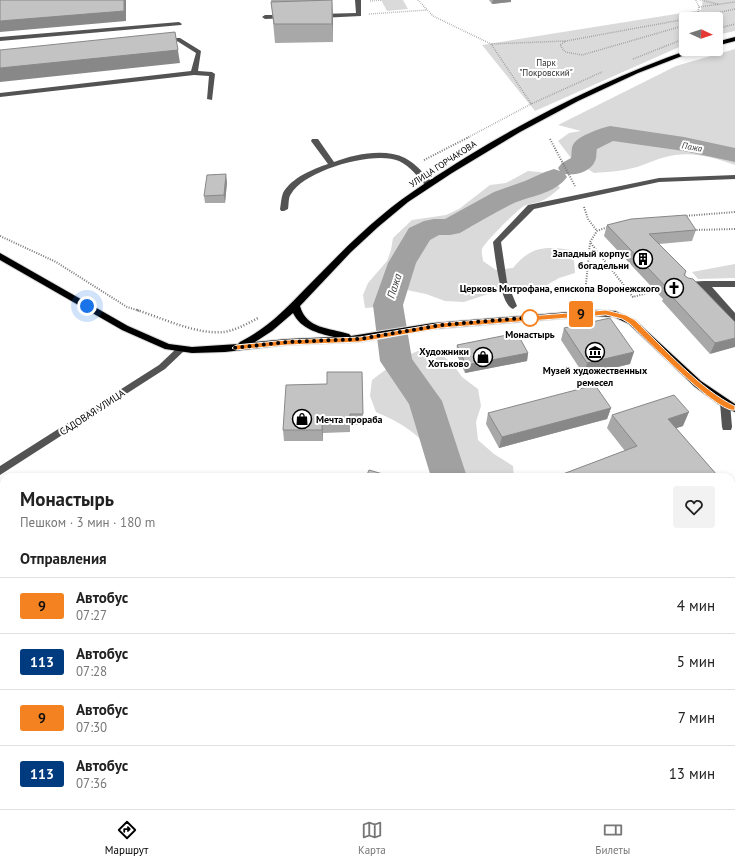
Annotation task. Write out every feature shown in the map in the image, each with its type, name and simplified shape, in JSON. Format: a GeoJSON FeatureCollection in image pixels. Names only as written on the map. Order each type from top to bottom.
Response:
{"type":"FeatureCollection","features":[{"type":"Feature","properties":{"kind":"main road"},"geometry":{"type":"LineString","coordinates":[[723,42],[735,39]]}},
{"type":"Feature","properties":{"kind":"main road","name":"УЛИЦА ГОРЧАКОВА"},"geometry":{"type":"LineString","coordinates":[[236,348],[260,335],[295,306],[375,225],[401,203],[429,184],[501,139],[539,118],[641,70],[679,56]]}},
{"type":"Feature","properties":{"kind":"main road"},"geometry":{"type":"LineString","coordinates":[[0,256],[125,328],[168,347],[181,349],[206,350],[287,342],[360,339],[433,326],[593,313],[615,314],[632,322],[698,384],[725,403],[735,408]]}},
{"type":"Feature","properties":{"kind":"main road"},"geometry":{"type":"LineString","coordinates":[[295,306],[296,312],[306,324],[318,330],[360,339]]}},
{"type":"Feature","properties":{"kind":"street"},"geometry":{"type":"LineString","coordinates":[[312,16],[359,15],[358,0]]}},
{"type":"Feature","properties":{"kind":"street"},"geometry":{"type":"LineString","coordinates":[[265,18],[296,17]]}},
{"type":"Feature","properties":{"kind":"street"},"geometry":{"type":"LineString","coordinates":[[0,39],[178,24]]}},
{"type":"Feature","properties":{"kind":"street"},"geometry":{"type":"LineString","coordinates":[[156,40],[178,39],[199,52],[194,73]]}},
{"type":"Feature","properties":{"kind":"street"},"geometry":{"type":"LineString","coordinates":[[0,95],[194,73],[212,74],[210,99]]}},
{"type":"Feature","properties":{"kind":"street"},"geometry":{"type":"LineString","coordinates":[[315,141],[333,165]]}},
{"type":"Feature","properties":{"kind":"street"},"geometry":{"type":"LineString","coordinates":[[284,209],[287,193],[302,178],[341,161],[384,155],[403,160],[429,184]]}},
{"type":"Feature","properties":{"kind":"street"},"geometry":{"type":"LineString","coordinates":[[514,306],[502,282],[497,242],[531,207],[659,180],[735,177]]}},
{"type":"Feature","properties":{"kind":"street"},"geometry":{"type":"LineString","coordinates":[[704,284],[735,319]]}},
{"type":"Feature","properties":{"kind":"street"},"geometry":{"type":"LineString","coordinates":[[685,285],[735,284]]}},
{"type":"Feature","properties":{"kind":"street","name":"САДОВАЯ УЛИЦА"},"geometry":{"type":"LineString","coordinates":[[0,471],[162,367],[181,349]]}},
{"type":"Feature","properties":{"kind":"street"},"geometry":{"type":"LineString","coordinates":[[725,403],[727,427]]}},
{"type":"Feature","properties":{"kind":"path"},"geometry":{"type":"LineString","coordinates":[[418,0],[433,16],[491,44],[566,41],[679,20]]}},
{"type":"Feature","properties":{"kind":"path"},"geometry":{"type":"LineString","coordinates":[[696,0],[699,7],[698,12]]}},
{"type":"Feature","properties":{"kind":"path"},"geometry":{"type":"LineString","coordinates":[[700,0],[721,4]]}},
{"type":"Feature","properties":{"kind":"path"},"geometry":{"type":"LineString","coordinates":[[699,7],[735,2]]}},
{"type":"Feature","properties":{"kind":"path"},"geometry":{"type":"LineString","coordinates":[[721,12],[735,9]]}},
{"type":"Feature","properties":{"kind":"path"},"geometry":{"type":"LineString","coordinates":[[359,15],[427,10]]}},
{"type":"Feature","properties":{"kind":"path"},"geometry":{"type":"LineString","coordinates":[[723,27],[735,24]]}},
{"type":"Feature","properties":{"kind":"path"},"geometry":{"type":"LineString","coordinates":[[566,41],[560,45],[565,52],[582,55],[679,27]]}},
{"type":"Feature","properties":{"kind":"path"},"geometry":{"type":"LineString","coordinates":[[491,44],[534,108]]}},
{"type":"Feature","properties":{"kind":"path"},"geometry":{"type":"LineString","coordinates":[[410,167],[532,104]]}},
{"type":"Feature","properties":{"kind":"path"},"geometry":{"type":"LineString","coordinates":[[550,139],[581,196],[588,219],[597,231]]}},
{"type":"Feature","properties":{"kind":"path"},"geometry":{"type":"LineString","coordinates":[[681,216],[735,212]]}},
{"type":"Feature","properties":{"kind":"path"},"geometry":{"type":"LineString","coordinates":[[585,294],[590,242],[597,231],[616,222],[623,221]]}},
{"type":"Feature","properties":{"kind":"path"},"geometry":{"type":"LineString","coordinates":[[692,230],[735,229]]}},
{"type":"Feature","properties":{"kind":"path"},"geometry":{"type":"LineString","coordinates":[[0,236],[56,262],[126,307],[201,331],[223,332],[239,328],[260,317]]}},
{"type":"Feature","properties":{"kind":"path"},"geometry":{"type":"LineString","coordinates":[[590,242],[633,297],[661,289]]}},
{"type":"Feature","properties":{"kind":"green space"},"geometry":{"type":"Polygon","coordinates":[[[381,0],[403,0],[408,9],[387,11],[381,0]]]}},
{"type":"Feature","properties":{"kind":"green space","name":"Парк \"Покровский\""},"geometry":{"type":"Polygon","coordinates":[[[703,0],[735,0],[735,31],[723,34],[723,12],[688,12],[701,10],[703,0]]]}},
{"type":"Feature","properties":{"kind":"green space","name":"Парк \"Покровский\""},"geometry":{"type":"Polygon","coordinates":[[[679,14],[679,47],[535,111],[482,45],[679,14]]]}},
{"type":"Feature","properties":{"kind":"green space"},"geometry":{"type":"Polygon","coordinates":[[[735,49],[735,165],[705,156],[683,154],[665,157],[637,167],[594,173],[571,158],[558,141],[569,133],[581,131],[558,125],[676,66],[711,56],[723,56],[723,52],[735,49]]]}},
{"type":"Feature","properties":{"kind":"green space"},"geometry":{"type":"Polygon","coordinates":[[[528,171],[547,174],[554,179],[560,188],[542,201],[524,206],[508,220],[484,245],[482,249],[483,261],[496,270],[513,268],[526,255],[539,249],[554,248],[571,250],[575,273],[559,278],[533,293],[515,290],[497,291],[464,302],[445,301],[426,294],[407,290],[377,307],[365,308],[363,295],[368,283],[387,261],[393,238],[412,220],[446,215],[459,209],[490,185],[506,183],[528,171]]]}},
{"type":"Feature","properties":{"kind":"green space"},"geometry":{"type":"Polygon","coordinates":[[[735,264],[735,278],[698,279],[692,272],[735,264]]]}},
{"type":"Feature","properties":{"kind":"green space"},"geometry":{"type":"Polygon","coordinates":[[[418,351],[438,352],[452,363],[462,377],[478,389],[481,406],[476,422],[478,440],[494,454],[513,466],[514,473],[435,473],[435,461],[425,444],[402,425],[376,412],[370,396],[372,380],[401,358],[418,351]]]}},
{"type":"Feature","properties":{"kind":"building"},"geometry":{"type":"Polygon","coordinates":[[[0,0],[124,0],[124,11],[0,21],[0,0]]]}},
{"type":"Feature","properties":{"kind":"building"},"geometry":{"type":"Polygon","coordinates":[[[332,0],[332,24],[274,24],[271,2],[332,0]]]}},
{"type":"Feature","properties":{"kind":"building"},"geometry":{"type":"Polygon","coordinates":[[[175,32],[178,50],[0,68],[0,50],[175,32]]]}},
{"type":"Feature","properties":{"kind":"building"},"geometry":{"type":"Polygon","coordinates":[[[226,174],[224,195],[204,196],[207,175],[226,174]]]}},
{"type":"Feature","properties":{"kind":"building"},"geometry":{"type":"Polygon","coordinates":[[[686,215],[696,230],[649,234],[686,271],[684,275],[693,279],[735,322],[735,338],[715,343],[666,290],[668,289],[607,225],[631,219],[686,215]]]}},
{"type":"Feature","properties":{"kind":"building"},"geometry":{"type":"Polygon","coordinates":[[[610,318],[634,352],[587,363],[564,328],[610,318]]]}},
{"type":"Feature","properties":{"kind":"building"},"geometry":{"type":"Polygon","coordinates":[[[517,333],[528,353],[466,365],[457,345],[517,333]]]}},
{"type":"Feature","properties":{"kind":"building"},"geometry":{"type":"Polygon","coordinates":[[[327,372],[362,372],[363,414],[350,414],[350,421],[322,422],[322,430],[283,430],[286,385],[327,384],[327,372]]]}},
{"type":"Feature","properties":{"kind":"building"},"geometry":{"type":"Polygon","coordinates":[[[595,385],[611,408],[502,437],[488,413],[595,385]]]}},
{"type":"Feature","properties":{"kind":"building"},"geometry":{"type":"Polygon","coordinates":[[[674,395],[689,412],[668,419],[715,473],[566,473],[637,446],[612,415],[674,395]]]}},
{"type":"Feature","properties":{"kind":"building"},"geometry":{"type":"Polygon","coordinates":[[[369,470],[379,473],[368,473],[369,470]]]}},
{"type":"Feature","properties":{"kind":"waterway","name":"Пажа"},"geometry":{"type":"LineString","coordinates":[[571,168],[583,161],[585,145],[610,133],[684,144],[735,155]]}},
{"type":"Feature","properties":{"kind":"waterway","name":"Пажа"},"geometry":{"type":"LineString","coordinates":[[448,473],[425,401],[396,361],[388,305],[402,263],[419,234],[434,227],[450,227],[503,198],[534,187],[554,177]]}},
{"type":"Feature","properties":{"kind":"bus line","name":"9"},"geometry":{"type":"LineString","coordinates":[[236,348],[287,342],[360,339],[441,325],[593,313],[615,314],[632,322],[698,384],[725,403],[735,408]]}},
{"type":"Feature","properties":{"kind":"place","name":"Западный корпус богадельни"},"geometry":{"type":"Point","coordinates":[643,259]}},
{"type":"Feature","properties":{"kind":"place","name":"Церковь Митрофана, епископа Воронежского"},"geometry":{"type":"Point","coordinates":[674,288]}},
{"type":"Feature","properties":{"kind":"place","name":"Монастырь"},"geometry":{"type":"Point","coordinates":[530,318]}},
{"type":"Feature","properties":{"kind":"place","name":"Музей художественных ремесел"},"geometry":{"type":"Point","coordinates":[595,352]}},
{"type":"Feature","properties":{"kind":"place","name":"Художники Хотьково"},"geometry":{"type":"Point","coordinates":[483,357]}},
{"type":"Feature","properties":{"kind":"place","name":"Мечта прораба"},"geometry":{"type":"Point","coordinates":[302,419]}},
{"type":"Feature","properties":{"kind":"route"},"geometry":{"type":"LineString","coordinates":[[87,306],[125,328],[150,340],[168,347],[192,350],[225,349],[287,342],[360,339],[433,326],[535,317],[530,318]]}}]}
